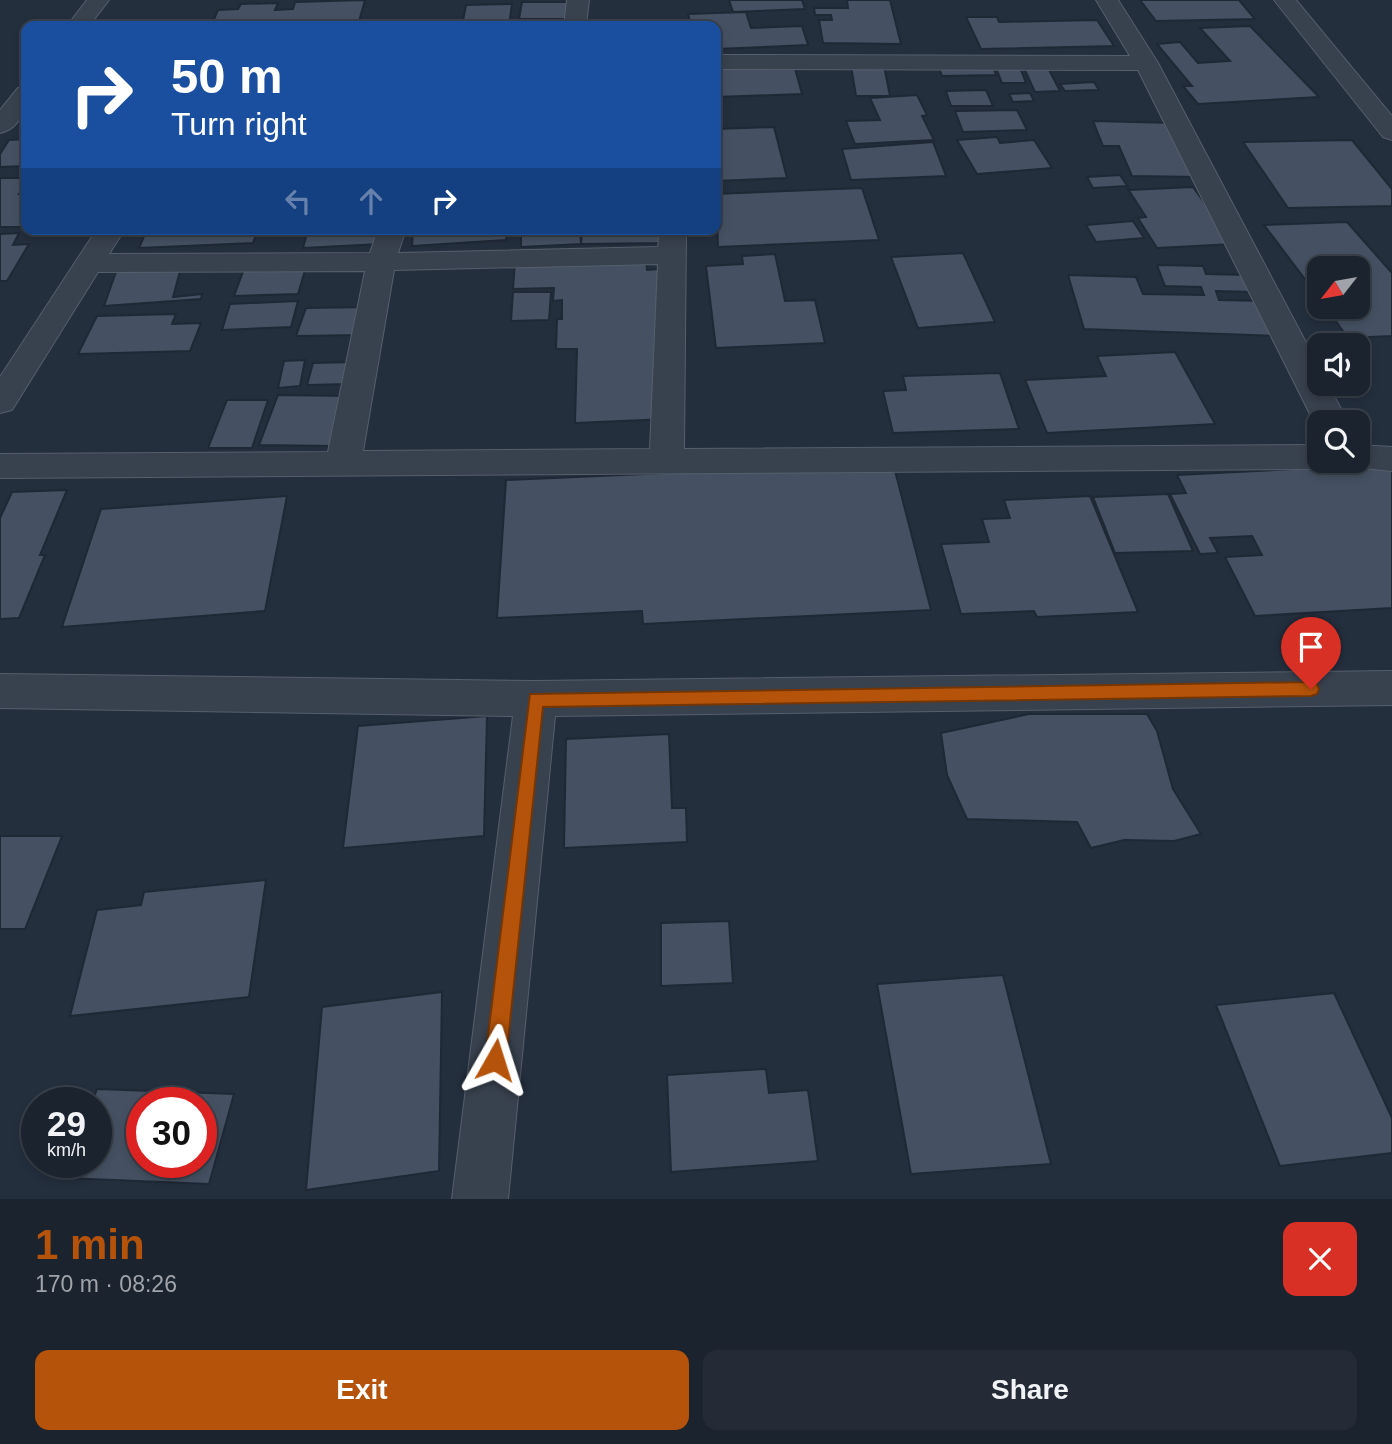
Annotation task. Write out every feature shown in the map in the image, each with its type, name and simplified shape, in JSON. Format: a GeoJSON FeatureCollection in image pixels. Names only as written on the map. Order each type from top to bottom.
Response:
{"type":"FeatureCollection","features":[{"type":"Feature","properties":{"kind":"street"},"geometry":{"type":"LineString","coordinates":[[82,21],[98,0]]}},
{"type":"Feature","properties":{"kind":"street"},"geometry":{"type":"LineString","coordinates":[[576,21],[578,0]]}},
{"type":"Feature","properties":{"kind":"street"},"geometry":{"type":"LineString","coordinates":[[1107,0],[1146,63],[1325,410]]}},
{"type":"Feature","properties":{"kind":"street"},"geometry":{"type":"LineString","coordinates":[[1285,0],[1392,132]]}},
{"type":"Feature","properties":{"kind":"street"},"geometry":{"type":"LineString","coordinates":[[721,62],[1146,63]]}},
{"type":"Feature","properties":{"kind":"street"},"geometry":{"type":"LineString","coordinates":[[8,119],[21,100]]}},
{"type":"Feature","properties":{"kind":"street"},"geometry":{"type":"LineString","coordinates":[[0,402],[107,235]]}},
{"type":"Feature","properties":{"kind":"street"},"geometry":{"type":"LineString","coordinates":[[343,464],[381,262],[389,235]]}},
{"type":"Feature","properties":{"kind":"street"},"geometry":{"type":"LineString","coordinates":[[89,263],[381,262],[673,242],[667,463]]}},
{"type":"Feature","properties":{"kind":"street"},"geometry":{"type":"LineString","coordinates":[[0,466],[1307,457]]}},
{"type":"Feature","properties":{"kind":"street"},"geometry":{"type":"LineString","coordinates":[[1370,457],[1392,458]]}},
{"type":"Feature","properties":{"kind":"street"},"geometry":{"type":"LineString","coordinates":[[0,691],[536,699],[1392,688]]}},
{"type":"Feature","properties":{"kind":"street"},"geometry":{"type":"LineString","coordinates":[[480,1199],[536,699]]}},
{"type":"Feature","properties":{"kind":"building"},"geometry":{"type":"Polygon","coordinates":[[[365,0],[359,21],[213,21],[218,10],[238,9],[241,4],[278,3],[275,10],[293,9],[295,2],[365,0]]]}},
{"type":"Feature","properties":{"kind":"building"},"geometry":{"type":"Polygon","coordinates":[[[729,0],[802,0],[805,9],[733,12],[729,0]]]}},
{"type":"Feature","properties":{"kind":"building"},"geometry":{"type":"Polygon","coordinates":[[[847,0],[890,0],[901,44],[823,43],[819,20],[832,20],[831,15],[815,15],[814,8],[848,8],[847,0]]]}},
{"type":"Feature","properties":{"kind":"building"},"geometry":{"type":"Polygon","coordinates":[[[1140,0],[1239,0],[1255,19],[1156,21],[1140,0]]]}},
{"type":"Feature","properties":{"kind":"building"},"geometry":{"type":"Polygon","coordinates":[[[522,2],[574,2],[571,19],[519,19],[522,2]]]}},
{"type":"Feature","properties":{"kind":"building"},"geometry":{"type":"Polygon","coordinates":[[[512,4],[510,21],[463,21],[466,5],[512,4]]]}},
{"type":"Feature","properties":{"kind":"building"},"geometry":{"type":"Polygon","coordinates":[[[746,12],[751,28],[802,26],[808,45],[721,49],[721,21],[690,21],[688,14],[746,12]]]}},
{"type":"Feature","properties":{"kind":"building"},"geometry":{"type":"Polygon","coordinates":[[[966,17],[997,17],[999,22],[1097,20],[1114,46],[981,49],[966,17]]]}},
{"type":"Feature","properties":{"kind":"building"},"geometry":{"type":"Polygon","coordinates":[[[1250,26],[1319,97],[1198,104],[1183,86],[1192,86],[1157,44],[1180,42],[1198,63],[1230,61],[1200,28],[1250,26]]]}},
{"type":"Feature","properties":{"kind":"building"},"geometry":{"type":"Polygon","coordinates":[[[992,64],[996,75],[942,76],[938,65],[992,64]]]}},
{"type":"Feature","properties":{"kind":"building"},"geometry":{"type":"Polygon","coordinates":[[[794,65],[802,94],[721,97],[721,68],[794,65]]]}},
{"type":"Feature","properties":{"kind":"building"},"geometry":{"type":"Polygon","coordinates":[[[995,65],[1019,65],[1026,83],[1002,83],[995,65]]]}},
{"type":"Feature","properties":{"kind":"building"},"geometry":{"type":"Polygon","coordinates":[[[851,66],[884,66],[890,96],[856,96],[851,66]]]}},
{"type":"Feature","properties":{"kind":"building"},"geometry":{"type":"Polygon","coordinates":[[[1023,66],[1047,66],[1060,91],[1035,92],[1023,66]]]}},
{"type":"Feature","properties":{"kind":"building"},"geometry":{"type":"Polygon","coordinates":[[[1094,82],[1099,90],[1065,91],[1060,84],[1094,82]]]}},
{"type":"Feature","properties":{"kind":"building"},"geometry":{"type":"Polygon","coordinates":[[[986,90],[993,106],[951,106],[946,91],[986,90]]]}},
{"type":"Feature","properties":{"kind":"building"},"geometry":{"type":"Polygon","coordinates":[[[1030,93],[1034,101],[1013,102],[1009,94],[1030,93]]]}},
{"type":"Feature","properties":{"kind":"building"},"geometry":{"type":"Polygon","coordinates":[[[917,95],[927,115],[922,116],[934,140],[855,144],[846,121],[880,120],[870,98],[917,95]]]}},
{"type":"Feature","properties":{"kind":"building"},"geometry":{"type":"Polygon","coordinates":[[[1017,110],[1027,130],[963,132],[955,111],[1017,110]]]}},
{"type":"Feature","properties":{"kind":"building"},"geometry":{"type":"Polygon","coordinates":[[[1093,121],[1173,123],[1200,177],[1132,176],[1119,146],[1103,146],[1093,121]]]}},
{"type":"Feature","properties":{"kind":"building"},"geometry":{"type":"Polygon","coordinates":[[[774,127],[787,178],[721,181],[721,129],[774,127]]]}},
{"type":"Feature","properties":{"kind":"building"},"geometry":{"type":"Polygon","coordinates":[[[997,137],[1000,143],[1034,140],[1052,168],[977,174],[957,140],[997,137]]]}},
{"type":"Feature","properties":{"kind":"building"},"geometry":{"type":"Polygon","coordinates":[[[21,139],[21,166],[0,167],[0,154],[9,140],[21,139]]]}},
{"type":"Feature","properties":{"kind":"building"},"geometry":{"type":"Polygon","coordinates":[[[1352,140],[1392,189],[1392,206],[1288,208],[1243,142],[1352,140]]]}},
{"type":"Feature","properties":{"kind":"building"},"geometry":{"type":"Polygon","coordinates":[[[933,142],[946,176],[851,180],[842,149],[933,142]]]}},
{"type":"Feature","properties":{"kind":"building"},"geometry":{"type":"Polygon","coordinates":[[[1120,175],[1130,190],[1193,187],[1234,244],[1157,248],[1138,218],[1146,217],[1126,186],[1093,188],[1087,177],[1120,175]]]}},
{"type":"Feature","properties":{"kind":"building"},"geometry":{"type":"Polygon","coordinates":[[[0,178],[21,178],[21,226],[0,227],[0,178]]]}},
{"type":"Feature","properties":{"kind":"building"},"geometry":{"type":"Polygon","coordinates":[[[862,188],[879,240],[718,247],[718,235],[721,235],[721,194],[862,188]]]}},
{"type":"Feature","properties":{"kind":"building"},"geometry":{"type":"Polygon","coordinates":[[[1133,221],[1144,238],[1096,242],[1086,225],[1133,221]]]}},
{"type":"Feature","properties":{"kind":"building"},"geometry":{"type":"Polygon","coordinates":[[[1347,222],[1392,273],[1392,336],[1370,337],[1370,333],[1344,333],[1334,319],[1370,319],[1370,256],[1307,256],[1307,282],[1264,225],[1347,222]]]}},
{"type":"Feature","properties":{"kind":"building"},"geometry":{"type":"Polygon","coordinates":[[[19,233],[13,245],[29,244],[7,281],[0,281],[0,234],[19,233]]]}},
{"type":"Feature","properties":{"kind":"building"},"geometry":{"type":"Polygon","coordinates":[[[144,235],[256,235],[253,243],[139,248],[144,235]]]}},
{"type":"Feature","properties":{"kind":"building"},"geometry":{"type":"Polygon","coordinates":[[[306,235],[400,235],[399,243],[303,248],[306,235]]]}},
{"type":"Feature","properties":{"kind":"building"},"geometry":{"type":"Polygon","coordinates":[[[413,235],[507,235],[506,240],[412,246],[413,235]]]}},
{"type":"Feature","properties":{"kind":"building"},"geometry":{"type":"Polygon","coordinates":[[[521,235],[580,235],[581,244],[521,247],[521,235]]]}},
{"type":"Feature","properties":{"kind":"building"},"geometry":{"type":"Polygon","coordinates":[[[582,235],[665,235],[665,243],[581,244],[582,235]]]}},
{"type":"Feature","properties":{"kind":"building"},"geometry":{"type":"Polygon","coordinates":[[[963,253],[995,322],[918,328],[891,257],[963,253]]]}},
{"type":"Feature","properties":{"kind":"building"},"geometry":{"type":"Polygon","coordinates":[[[775,254],[785,301],[815,300],[825,343],[716,348],[706,266],[743,264],[742,256],[775,254]]]}},
{"type":"Feature","properties":{"kind":"building"},"geometry":{"type":"Polygon","coordinates":[[[515,261],[646,261],[647,270],[660,269],[667,419],[575,423],[577,349],[556,349],[557,319],[562,319],[562,300],[553,301],[554,288],[513,289],[515,261]]]}},
{"type":"Feature","properties":{"kind":"building"},"geometry":{"type":"Polygon","coordinates":[[[182,264],[173,297],[202,294],[201,299],[104,306],[117,269],[182,264]]]}},
{"type":"Feature","properties":{"kind":"building"},"geometry":{"type":"Polygon","coordinates":[[[1157,265],[1203,266],[1206,274],[1249,275],[1257,292],[1216,291],[1219,300],[1263,301],[1280,336],[1084,329],[1068,275],[1136,277],[1143,294],[1204,295],[1201,287],[1165,286],[1157,265]]]}},
{"type":"Feature","properties":{"kind":"building"},"geometry":{"type":"Polygon","coordinates":[[[306,267],[298,294],[234,296],[244,269],[306,267]]]}},
{"type":"Feature","properties":{"kind":"building"},"geometry":{"type":"Polygon","coordinates":[[[513,292],[551,292],[549,320],[511,321],[513,292]]]}},
{"type":"Feature","properties":{"kind":"building"},"geometry":{"type":"Polygon","coordinates":[[[298,301],[291,327],[222,330],[230,304],[298,301]]]}},
{"type":"Feature","properties":{"kind":"building"},"geometry":{"type":"Polygon","coordinates":[[[368,307],[360,335],[296,336],[306,308],[368,307]]]}},
{"type":"Feature","properties":{"kind":"building"},"geometry":{"type":"Polygon","coordinates":[[[176,314],[172,324],[201,323],[190,351],[78,354],[97,316],[176,314]]]}},
{"type":"Feature","properties":{"kind":"building"},"geometry":{"type":"Polygon","coordinates":[[[1175,352],[1215,424],[1047,433],[1025,380],[1106,376],[1097,356],[1175,352]]]}},
{"type":"Feature","properties":{"kind":"building"},"geometry":{"type":"Polygon","coordinates":[[[305,360],[300,386],[278,388],[284,361],[305,360]]]}},
{"type":"Feature","properties":{"kind":"building"},"geometry":{"type":"Polygon","coordinates":[[[355,362],[350,384],[307,385],[313,363],[355,362]]]}},
{"type":"Feature","properties":{"kind":"building"},"geometry":{"type":"Polygon","coordinates":[[[1000,373],[1019,429],[893,433],[883,391],[906,390],[903,376],[1000,373]]]}},
{"type":"Feature","properties":{"kind":"building"},"geometry":{"type":"Polygon","coordinates":[[[278,395],[349,396],[334,446],[259,445],[278,395]]]}},
{"type":"Feature","properties":{"kind":"building"},"geometry":{"type":"Polygon","coordinates":[[[227,400],[268,400],[252,448],[208,448],[227,400]]]}},
{"type":"Feature","properties":{"kind":"building"},"geometry":{"type":"Polygon","coordinates":[[[893,463],[931,610],[643,624],[642,611],[497,618],[506,480],[893,463]]]}},
{"type":"Feature","properties":{"kind":"building"},"geometry":{"type":"Polygon","coordinates":[[[1392,464],[1392,608],[1255,616],[1225,557],[1262,555],[1252,536],[1210,538],[1218,553],[1200,554],[1170,494],[1186,493],[1177,475],[1307,468],[1307,473],[1370,473],[1370,465],[1392,464]]]}},
{"type":"Feature","properties":{"kind":"building"},"geometry":{"type":"Polygon","coordinates":[[[67,490],[40,555],[45,555],[19,618],[0,619],[0,518],[12,492],[67,490]]]}},
{"type":"Feature","properties":{"kind":"building"},"geometry":{"type":"Polygon","coordinates":[[[1168,494],[1193,551],[1115,553],[1093,497],[1168,494]]]}},
{"type":"Feature","properties":{"kind":"building"},"geometry":{"type":"Polygon","coordinates":[[[287,496],[265,611],[62,627],[101,509],[287,496]]]}},
{"type":"Feature","properties":{"kind":"building"},"geometry":{"type":"Polygon","coordinates":[[[1090,496],[1138,612],[1037,617],[1034,611],[961,614],[941,544],[989,542],[982,519],[1010,518],[1004,500],[1090,496]]]}},
{"type":"Feature","properties":{"kind":"building"},"geometry":{"type":"Polygon","coordinates":[[[1029,714],[1147,714],[1157,731],[1173,789],[1201,834],[1174,841],[1124,840],[1091,848],[1077,822],[967,819],[947,775],[941,733],[1029,714]]]}},
{"type":"Feature","properties":{"kind":"building"},"geometry":{"type":"Polygon","coordinates":[[[487,716],[484,836],[343,848],[358,726],[487,716]]]}},
{"type":"Feature","properties":{"kind":"building"},"geometry":{"type":"Polygon","coordinates":[[[669,734],[672,808],[686,808],[687,842],[564,848],[566,739],[669,734]]]}},
{"type":"Feature","properties":{"kind":"building"},"geometry":{"type":"Polygon","coordinates":[[[0,836],[62,836],[25,929],[0,929],[0,836]]]}},
{"type":"Feature","properties":{"kind":"building"},"geometry":{"type":"Polygon","coordinates":[[[266,880],[249,997],[70,1016],[97,910],[141,905],[144,892],[266,880]]]}},
{"type":"Feature","properties":{"kind":"building"},"geometry":{"type":"Polygon","coordinates":[[[729,921],[733,983],[661,986],[661,923],[729,921]]]}},
{"type":"Feature","properties":{"kind":"building"},"geometry":{"type":"Polygon","coordinates":[[[1003,975],[1051,1164],[911,1174],[877,984],[1003,975]]]}},
{"type":"Feature","properties":{"kind":"building"},"geometry":{"type":"Polygon","coordinates":[[[442,992],[439,1171],[306,1190],[322,1007],[442,992]]]}},
{"type":"Feature","properties":{"kind":"building"},"geometry":{"type":"Polygon","coordinates":[[[1334,993],[1392,1118],[1392,1153],[1280,1166],[1216,1005],[1334,993]]]}},
{"type":"Feature","properties":{"kind":"building"},"geometry":{"type":"Polygon","coordinates":[[[766,1069],[769,1093],[808,1090],[818,1161],[671,1172],[667,1075],[766,1069]]]}},
{"type":"Feature","properties":{"kind":"building"},"geometry":{"type":"Polygon","coordinates":[[[112,1090],[126,1090],[126,1178],[211,1178],[209,1184],[66,1178],[112,1178],[112,1090]]]}},
{"type":"Feature","properties":{"kind":"building"},"geometry":{"type":"Polygon","coordinates":[[[217,1093],[234,1094],[217,1155],[217,1093]]]}},
{"type":"Feature","properties":{"kind":"route"},"geometry":{"type":"LineString","coordinates":[[495,1060],[536,699],[1311,689]]}}]}
